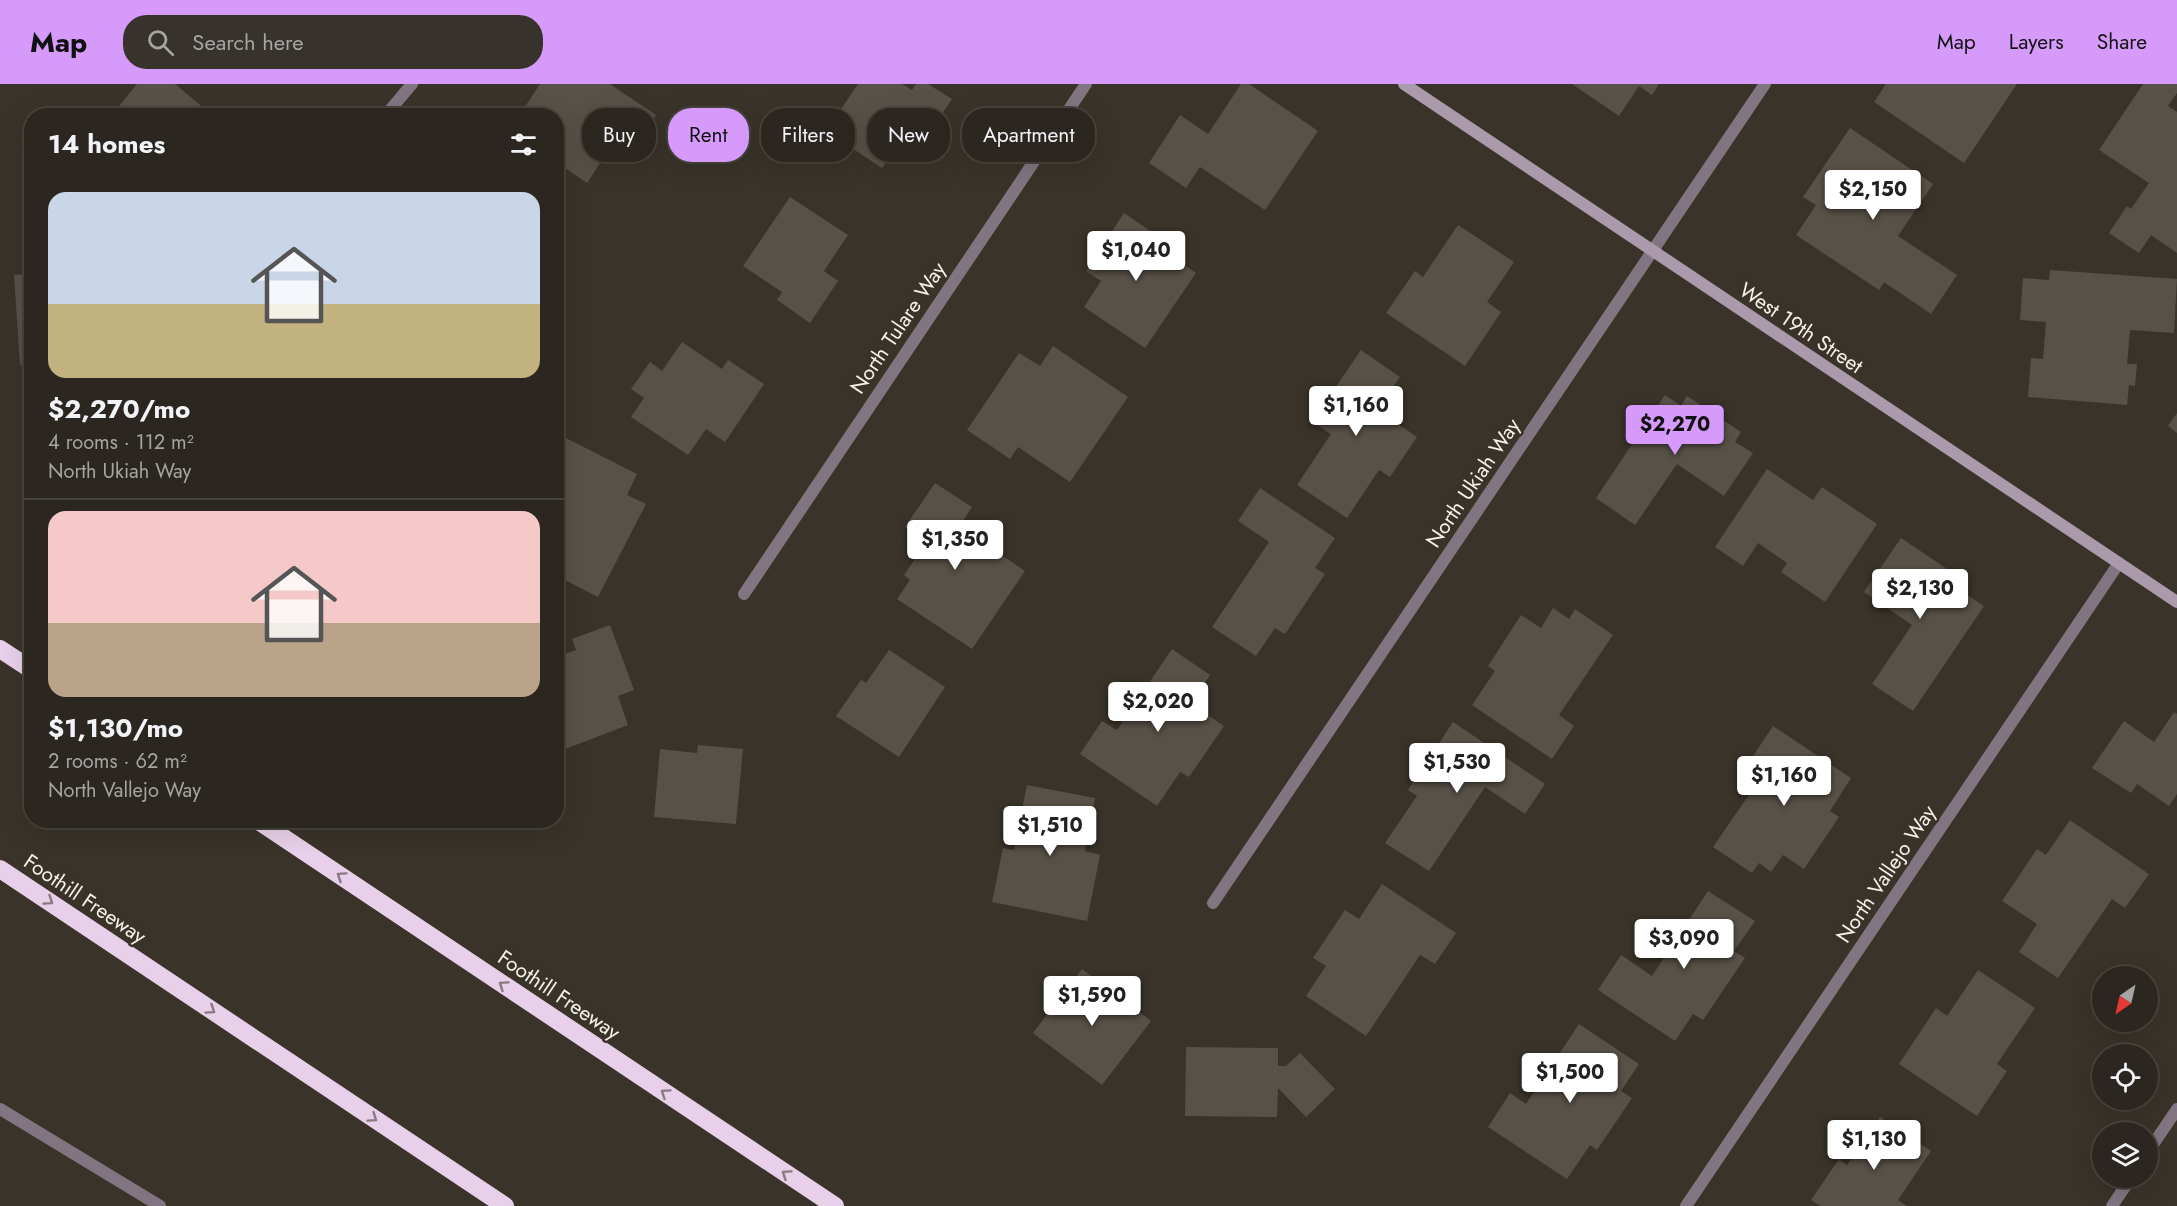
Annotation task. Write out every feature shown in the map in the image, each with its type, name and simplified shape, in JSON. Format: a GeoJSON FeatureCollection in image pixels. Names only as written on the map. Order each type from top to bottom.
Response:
{"type":"FeatureCollection","features":[{"type":"Feature","properties":{"kind":"highway"},"geometry":{"type":"LineString","coordinates":[[0,649],[24,665]]}},
{"type":"Feature","properties":{"kind":"highway","name":"Foothill Freeway"},"geometry":{"type":"LineString","coordinates":[[269,828],[835,1206]]}},
{"type":"Feature","properties":{"kind":"highway","name":"Foothill Freeway"},"geometry":{"type":"LineString","coordinates":[[0,869],[505,1206]]}},
{"type":"Feature","properties":{"kind":"main road","name":"West 19th Street"},"geometry":{"type":"LineString","coordinates":[[1404,84],[2177,602]]}},
{"type":"Feature","properties":{"kind":"street"},"geometry":{"type":"LineString","coordinates":[[392,108],[412,84]]}},
{"type":"Feature","properties":{"kind":"street","name":"North Tulare Way"},"geometry":{"type":"LineString","coordinates":[[744,594],[1086,84]]}},
{"type":"Feature","properties":{"kind":"street","name":"North Ukiah Way"},"geometry":{"type":"LineString","coordinates":[[1213,903],[1765,84]]}},
{"type":"Feature","properties":{"kind":"street","name":"North Vallejo Way"},"geometry":{"type":"LineString","coordinates":[[1686,1206],[2119,563]]}},
{"type":"Feature","properties":{"kind":"street"},"geometry":{"type":"LineString","coordinates":[[0,1109],[160,1206]]}},
{"type":"Feature","properties":{"kind":"street"},"geometry":{"type":"LineString","coordinates":[[2158,1137],[2177,1109]]}},
{"type":"Feature","properties":{"kind":"street"},"geometry":{"type":"LineString","coordinates":[[2112,1206],[2124,1188]]}},
{"type":"Feature","properties":{"kind":"building"},"geometry":{"type":"Polygon","coordinates":[[[137,84],[175,84],[204,108],[118,108],[137,84]]]}},
{"type":"Feature","properties":{"kind":"building"},"geometry":{"type":"Polygon","coordinates":[[[540,84],[610,84],[646,108],[582,108],[582,162],[601,162],[587,183],[564,167],[564,108],[524,108],[540,84]]]}},
{"type":"Feature","properties":{"kind":"building"},"geometry":{"type":"Polygon","coordinates":[[[858,84],[902,84],[912,90],[916,84],[928,84],[952,99],[946,108],[867,108],[867,158],[855,150],[855,108],[842,108],[858,84]]]}},
{"type":"Feature","properties":{"kind":"building"},"geometry":{"type":"Polygon","coordinates":[[[1241,84],[1249,84],[1318,131],[1265,210],[1200,167],[1186,188],[1149,163],[1180,115],[1208,134],[1241,84]]]}},
{"type":"Feature","properties":{"kind":"building"},"geometry":{"type":"Polygon","coordinates":[[[1572,84],[1659,84],[1652,95],[1639,86],[1619,116],[1572,84]]]}},
{"type":"Feature","properties":{"kind":"building"},"geometry":{"type":"Polygon","coordinates":[[[1886,84],[2017,84],[1964,163],[1874,102],[1886,84]]]}},
{"type":"Feature","properties":{"kind":"building"},"geometry":{"type":"Polygon","coordinates":[[[2143,84],[2177,84],[2177,93],[2168,106],[2177,112],[2177,253],[2151,235],[2139,253],[2109,233],[2127,206],[2131,209],[2149,183],[2099,150],[2143,84]]]}},
{"type":"Feature","properties":{"kind":"building"},"geometry":{"type":"Polygon","coordinates":[[[1850,128],[1933,184],[1898,236],[1957,275],[1931,314],[1884,282],[1879,290],[1796,235],[1816,205],[1803,197],[1850,128]]]}},
{"type":"Feature","properties":{"kind":"building"},"geometry":{"type":"Polygon","coordinates":[[[873,162],[886,162],[882,168],[873,162]]]}},
{"type":"Feature","properties":{"kind":"building"},"geometry":{"type":"Polygon","coordinates":[[[790,197],[848,235],[824,271],[838,281],[810,323],[777,300],[782,292],[743,266],[790,197]]]}},
{"type":"Feature","properties":{"kind":"building"},"geometry":{"type":"Polygon","coordinates":[[[1124,213],[1159,237],[1154,244],[1196,273],[1145,348],[1084,307],[1101,281],[1086,271],[1124,213]]]}},
{"type":"Feature","properties":{"kind":"building"},"geometry":{"type":"Polygon","coordinates":[[[1458,225],[1514,262],[1487,302],[1501,312],[1465,366],[1386,313],[1415,271],[1423,277],[1458,225]]]}},
{"type":"Feature","properties":{"kind":"building"},"geometry":{"type":"Polygon","coordinates":[[[2050,270],[2177,279],[2174,333],[2130,330],[2127,364],[2137,364],[2135,386],[2129,385],[2127,405],[2028,397],[2031,358],[2043,359],[2046,322],[2020,320],[2023,278],[2049,280],[2050,270]]]}},
{"type":"Feature","properties":{"kind":"building"},"geometry":{"type":"Polygon","coordinates":[[[24,274],[24,365],[20,365],[14,275],[24,274]]]}},
{"type":"Feature","properties":{"kind":"building"},"geometry":{"type":"Polygon","coordinates":[[[682,342],[722,369],[728,360],[764,384],[725,442],[706,429],[688,455],[631,417],[644,398],[631,389],[650,362],[662,371],[682,342]]]}},
{"type":"Feature","properties":{"kind":"building"},"geometry":{"type":"Polygon","coordinates":[[[1053,346],[1128,397],[1070,482],[1018,447],[1010,459],[967,430],[1019,353],[1040,366],[1053,346]]]}},
{"type":"Feature","properties":{"kind":"building"},"geometry":{"type":"Polygon","coordinates":[[[1361,350],[1400,377],[1377,410],[1417,437],[1390,477],[1379,470],[1347,518],[1297,485],[1331,434],[1312,422],[1361,350]]]}},
{"type":"Feature","properties":{"kind":"building"},"geometry":{"type":"Polygon","coordinates":[[[1665,395],[1681,406],[1687,396],[1741,432],[1735,442],[1753,453],[1724,496],[1677,464],[1635,525],[1596,498],[1665,395]]]}},
{"type":"Feature","properties":{"kind":"building"},"geometry":{"type":"Polygon","coordinates":[[[2177,413],[2177,433],[2168,426],[2177,413]]]}},
{"type":"Feature","properties":{"kind":"building"},"geometry":{"type":"Polygon","coordinates":[[[564,437],[637,474],[627,495],[646,504],[598,597],[564,580],[564,437]]]}},
{"type":"Feature","properties":{"kind":"building"},"geometry":{"type":"Polygon","coordinates":[[[1767,469],[1813,500],[1822,487],[1877,524],[1825,602],[1781,572],[1787,563],[1758,543],[1743,566],[1715,547],[1767,469]]]}},
{"type":"Feature","properties":{"kind":"building"},"geometry":{"type":"Polygon","coordinates":[[[935,483],[972,507],[959,527],[1025,571],[972,649],[897,599],[910,580],[904,575],[927,541],[905,527],[935,483]]]}},
{"type":"Feature","properties":{"kind":"building"},"geometry":{"type":"Polygon","coordinates":[[[1260,488],[1335,538],[1315,568],[1325,574],[1285,634],[1275,628],[1256,656],[1212,627],[1269,542],[1238,521],[1260,488]]]}},
{"type":"Feature","properties":{"kind":"building"},"geometry":{"type":"Polygon","coordinates":[[[1901,538],[1962,579],[1956,588],[1984,606],[1913,711],[1872,684],[1912,625],[1864,592],[1901,538]]]}},
{"type":"Feature","properties":{"kind":"building"},"geometry":{"type":"Polygon","coordinates":[[[1553,608],[1569,619],[1575,609],[1613,635],[1559,715],[1574,726],[1552,759],[1472,705],[1495,671],[1488,666],[1521,615],[1541,628],[1553,608]]]}},
{"type":"Feature","properties":{"kind":"building"},"geometry":{"type":"Polygon","coordinates":[[[610,625],[634,690],[618,696],[628,725],[564,749],[564,654],[576,650],[572,639],[610,625]]]}},
{"type":"Feature","properties":{"kind":"building"},"geometry":{"type":"Polygon","coordinates":[[[1172,649],[1210,675],[1191,704],[1224,726],[1189,777],[1180,772],[1157,806],[1080,754],[1102,721],[1117,730],[1172,649]]]}},
{"type":"Feature","properties":{"kind":"building"},"geometry":{"type":"Polygon","coordinates":[[[889,650],[945,687],[899,757],[836,716],[861,680],[866,683],[889,650]]]}},
{"type":"Feature","properties":{"kind":"building"},"geometry":{"type":"Polygon","coordinates":[[[2174,712],[2177,714],[2177,794],[2169,806],[2137,784],[2131,793],[2092,768],[2124,721],[2154,742],[2174,712]]]}},
{"type":"Feature","properties":{"kind":"building"},"geometry":{"type":"Polygon","coordinates":[[[1453,722],[1545,784],[1525,814],[1485,787],[1429,871],[1385,843],[1417,796],[1408,790],[1453,722]]]}},
{"type":"Feature","properties":{"kind":"building"},"geometry":{"type":"Polygon","coordinates":[[[1773,726],[1851,778],[1830,811],[1839,817],[1804,869],[1783,855],[1771,872],[1759,863],[1752,873],[1713,847],[1768,767],[1753,756],[1773,726]]]}},
{"type":"Feature","properties":{"kind":"building"},"geometry":{"type":"Polygon","coordinates":[[[698,745],[743,749],[736,824],[654,817],[660,749],[697,753],[698,745]]]}},
{"type":"Feature","properties":{"kind":"building"},"geometry":{"type":"Polygon","coordinates":[[[1027,785],[1095,798],[1085,851],[1100,855],[1087,921],[992,902],[1003,848],[1014,850],[1027,785]]]}},
{"type":"Feature","properties":{"kind":"building"},"geometry":{"type":"Polygon","coordinates":[[[2070,820],[2149,874],[2125,908],[2112,899],[2058,978],[2019,952],[2037,924],[2002,901],[2037,849],[2046,855],[2070,820]]]}},
{"type":"Feature","properties":{"kind":"building"},"geometry":{"type":"Polygon","coordinates":[[[1382,884],[1456,933],[1435,964],[1420,955],[1366,1036],[1306,996],[1326,966],[1313,958],[1345,910],[1359,919],[1382,884]]]}},
{"type":"Feature","properties":{"kind":"building"},"geometry":{"type":"Polygon","coordinates":[[[1708,891],[1755,921],[1734,951],[1745,958],[1703,1020],[1693,1014],[1675,1041],[1598,990],[1621,955],[1652,976],[1708,891]]]}},
{"type":"Feature","properties":{"kind":"building"},"geometry":{"type":"Polygon","coordinates":[[[1082,969],[1151,1021],[1102,1085],[1033,1033],[1082,969]]]}},
{"type":"Feature","properties":{"kind":"building"},"geometry":{"type":"Polygon","coordinates":[[[1978,970],[2035,1008],[1997,1064],[2007,1071],[1977,1116],[1899,1064],[1936,1008],[1947,1016],[1978,970]]]}},
{"type":"Feature","properties":{"kind":"building"},"geometry":{"type":"Polygon","coordinates":[[[1579,1024],[1639,1064],[1621,1091],[1632,1098],[1597,1150],[1590,1145],[1567,1179],[1488,1127],[1510,1093],[1526,1104],[1579,1024]]]}},
{"type":"Feature","properties":{"kind":"building"},"geometry":{"type":"Polygon","coordinates":[[[1186,1047],[1278,1048],[1278,1066],[1286,1066],[1300,1053],[1335,1089],[1306,1117],[1278,1088],[1277,1117],[1185,1116],[1186,1047]]]}},
{"type":"Feature","properties":{"kind":"building"},"geometry":{"type":"Polygon","coordinates":[[[1880,1117],[1931,1151],[1898,1200],[1907,1206],[1820,1206],[1811,1200],[1839,1159],[1847,1165],[1880,1117]]]}}]}
